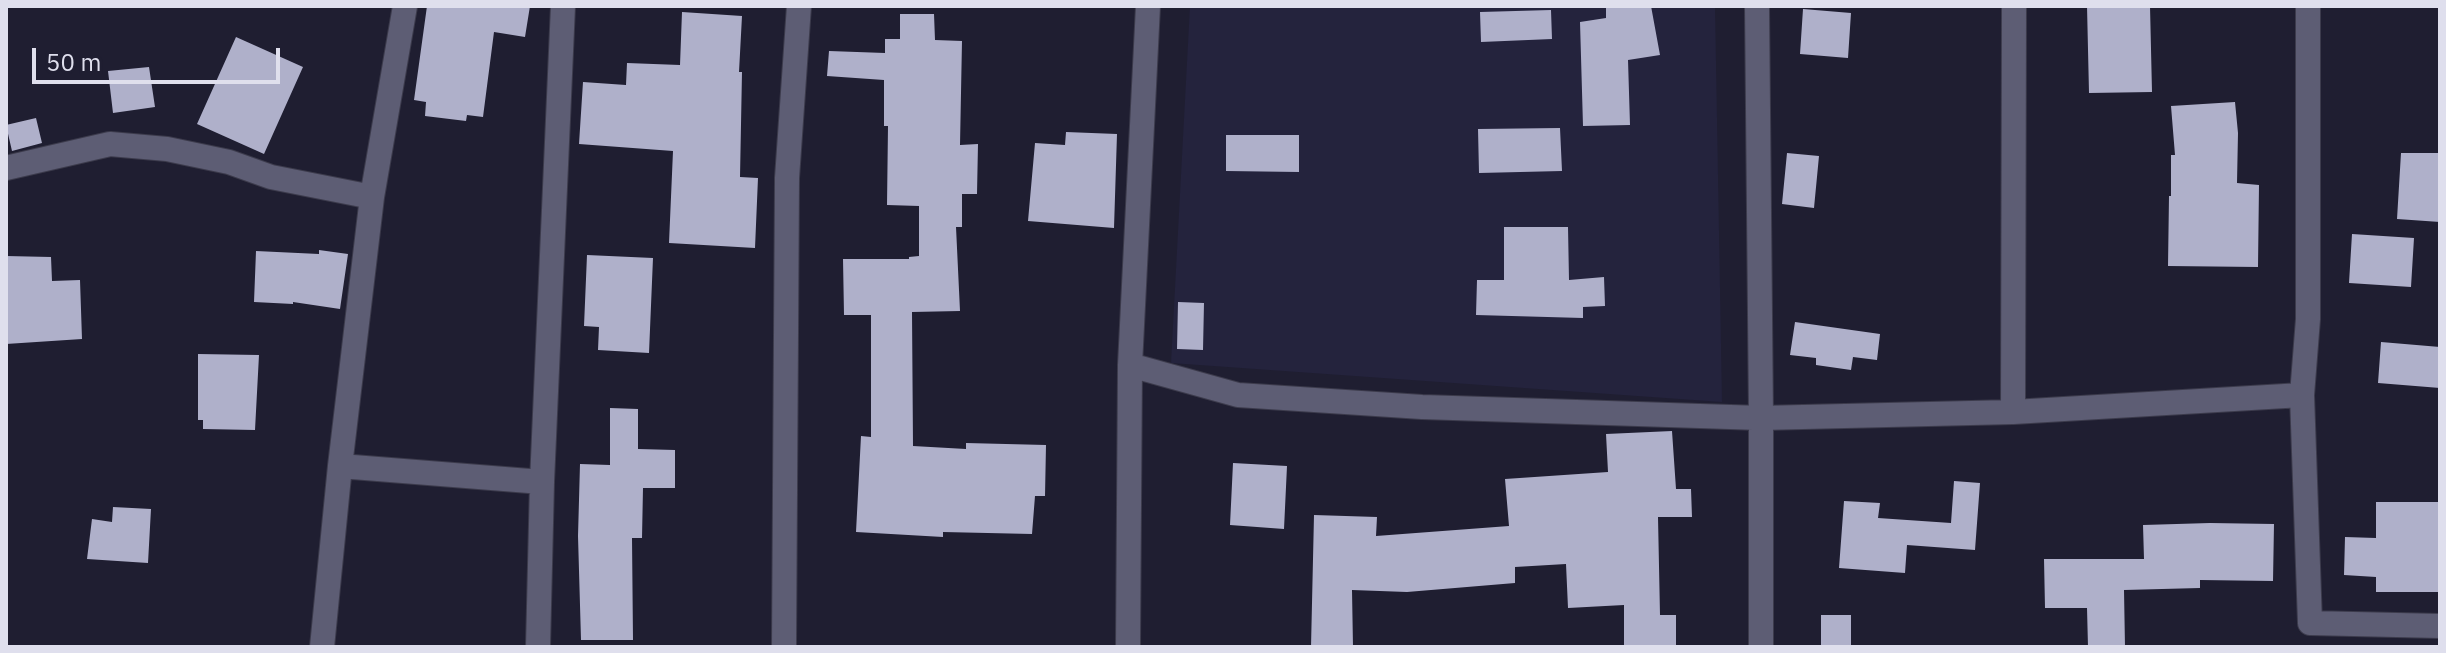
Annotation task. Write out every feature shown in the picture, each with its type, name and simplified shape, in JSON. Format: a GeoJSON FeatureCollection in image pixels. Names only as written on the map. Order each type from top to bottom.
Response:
{"type":"FeatureCollection","features":[{"type":"Feature","properties":{"kind":"street"},"geometry":{"type":"LineString","coordinates":[[322,647],[372,197],[405,6]]}},
{"type":"Feature","properties":{"kind":"street"},"geometry":{"type":"LineString","coordinates":[[538,647],[542,482],[563,6]]}},
{"type":"Feature","properties":{"kind":"street"},"geometry":{"type":"LineString","coordinates":[[784,647],[787,178],[799,6]]}},
{"type":"Feature","properties":{"kind":"street"},"geometry":{"type":"LineString","coordinates":[[1128,647],[1130,365],[1148,6]]}},
{"type":"Feature","properties":{"kind":"street"},"geometry":{"type":"LineString","coordinates":[[1757,6],[1761,647]]}},
{"type":"Feature","properties":{"kind":"street"},"geometry":{"type":"LineString","coordinates":[[2013,412],[2014,6]]}},
{"type":"Feature","properties":{"kind":"street"},"geometry":{"type":"LineString","coordinates":[[2308,6],[2308,319],[2302,395],[2310,623],[2440,626]]}},
{"type":"Feature","properties":{"kind":"street"},"geometry":{"type":"LineString","coordinates":[[6,168],[110,144],[139,146],[198,155],[271,177],[372,197]]}},
{"type":"Feature","properties":{"kind":"street"},"geometry":{"type":"LineString","coordinates":[[1130,365],[1238,395],[1422,407],[1761,418],[2013,412],[2302,395]]}},
{"type":"Feature","properties":{"kind":"street"},"geometry":{"type":"LineString","coordinates":[[340,466],[542,482]]}},
{"type":"Feature","properties":{"kind":"shaded area"},"geometry":{"type":"Polygon","coordinates":[[[1190,6],[1715,6],[1722,402],[1171,363],[1190,6]]]}},
{"type":"Feature","properties":{"kind":"building"},"geometry":{"type":"Polygon","coordinates":[[[427,6],[530,6],[525,37],[494,32],[483,117],[467,115],[466,121],[425,116],[426,102],[414,100],[427,6]]]}},
{"type":"Feature","properties":{"kind":"building"},"geometry":{"type":"Polygon","coordinates":[[[1606,6],[1651,6],[1660,55],[1628,60],[1630,125],[1583,126],[1580,22],[1606,18],[1606,6]]]}},
{"type":"Feature","properties":{"kind":"building"},"geometry":{"type":"Polygon","coordinates":[[[2087,6],[2150,6],[2152,92],[2089,93],[2087,6]]]}},
{"type":"Feature","properties":{"kind":"building"},"geometry":{"type":"Polygon","coordinates":[[[1803,9],[1851,13],[1848,58],[1800,54],[1803,9]]]}},
{"type":"Feature","properties":{"kind":"building"},"geometry":{"type":"Polygon","coordinates":[[[1551,10],[1552,39],[1481,42],[1480,12],[1551,10]]]}},
{"type":"Feature","properties":{"kind":"building"},"geometry":{"type":"Polygon","coordinates":[[[682,12],[742,16],[740,177],[758,178],[755,248],[669,243],[673,151],[579,144],[583,82],[626,85],[627,63],[680,65],[682,12]]]}},
{"type":"Feature","properties":{"kind":"building"},"geometry":{"type":"Polygon","coordinates":[[[900,14],[934,14],[935,40],[962,41],[960,145],[978,144],[977,194],[962,194],[962,227],[956,227],[960,311],[912,312],[913,446],[966,449],[966,443],[1046,445],[1045,496],[1035,496],[1032,534],[943,532],[943,537],[856,532],[861,436],[871,437],[871,315],[844,315],[843,259],[909,259],[919,256],[919,206],[887,205],[888,126],[884,126],[884,80],[827,76],[829,51],[885,53],[885,39],[900,39],[900,14]]]}},
{"type":"Feature","properties":{"kind":"building"},"geometry":{"type":"Polygon","coordinates":[[[236,37],[303,67],[264,154],[197,124],[236,37]]]}},
{"type":"Feature","properties":{"kind":"building"},"geometry":{"type":"Polygon","coordinates":[[[149,67],[155,107],[113,113],[108,71],[149,67]]]}},
{"type":"Feature","properties":{"kind":"building"},"geometry":{"type":"Polygon","coordinates":[[[2235,102],[2237,183],[2259,185],[2258,267],[2168,266],[2171,155],[2175,155],[2171,106],[2235,102]]]}},
{"type":"Feature","properties":{"kind":"building"},"geometry":{"type":"Polygon","coordinates":[[[36,118],[42,143],[12,151],[6,125],[36,118]]]}},
{"type":"Feature","properties":{"kind":"building"},"geometry":{"type":"Polygon","coordinates":[[[1560,128],[1562,171],[1479,173],[1478,129],[1560,128]]]}},
{"type":"Feature","properties":{"kind":"building"},"geometry":{"type":"Polygon","coordinates":[[[1066,132],[1117,134],[1114,228],[1028,221],[1035,143],[1065,145],[1066,132]]]}},
{"type":"Feature","properties":{"kind":"building"},"geometry":{"type":"Polygon","coordinates":[[[1226,135],[1299,135],[1299,172],[1226,171],[1226,135]]]}},
{"type":"Feature","properties":{"kind":"building"},"geometry":{"type":"Polygon","coordinates":[[[1787,153],[1819,156],[1814,208],[1782,204],[1787,153]]]}},
{"type":"Feature","properties":{"kind":"building"},"geometry":{"type":"Polygon","coordinates":[[[2401,153],[2440,153],[2440,222],[2397,219],[2401,153]]]}},
{"type":"Feature","properties":{"kind":"building"},"geometry":{"type":"Polygon","coordinates":[[[1504,227],[1568,227],[1569,280],[1604,277],[1605,306],[1583,307],[1583,318],[1476,315],[1477,280],[1504,280],[1504,227]]]}},
{"type":"Feature","properties":{"kind":"building"},"geometry":{"type":"Polygon","coordinates":[[[2352,234],[2414,238],[2411,287],[2349,283],[2352,234]]]}},
{"type":"Feature","properties":{"kind":"building"},"geometry":{"type":"Polygon","coordinates":[[[319,250],[348,254],[340,309],[293,302],[254,302],[256,251],[319,254],[319,250]]]}},
{"type":"Feature","properties":{"kind":"building"},"geometry":{"type":"Polygon","coordinates":[[[587,255],[653,258],[649,353],[598,350],[599,327],[584,326],[587,255]]]}},
{"type":"Feature","properties":{"kind":"building"},"geometry":{"type":"Polygon","coordinates":[[[6,256],[51,257],[52,281],[80,280],[82,339],[6,344],[6,256]]]}},
{"type":"Feature","properties":{"kind":"building"},"geometry":{"type":"Polygon","coordinates":[[[1178,302],[1204,303],[1203,350],[1177,349],[1178,302]]]}},
{"type":"Feature","properties":{"kind":"building"},"geometry":{"type":"Polygon","coordinates":[[[1795,322],[1880,334],[1877,360],[1853,357],[1851,370],[1816,365],[1816,358],[1790,355],[1795,322]]]}},
{"type":"Feature","properties":{"kind":"building"},"geometry":{"type":"Polygon","coordinates":[[[2381,342],[2440,347],[2440,388],[2378,383],[2381,342]]]}},
{"type":"Feature","properties":{"kind":"building"},"geometry":{"type":"Polygon","coordinates":[[[198,354],[259,355],[255,430],[203,429],[203,420],[198,420],[198,354]]]}},
{"type":"Feature","properties":{"kind":"building"},"geometry":{"type":"Polygon","coordinates":[[[610,408],[638,409],[638,449],[675,450],[675,488],[643,488],[642,538],[632,538],[633,640],[581,640],[578,536],[580,464],[610,465],[610,408]]]}},
{"type":"Feature","properties":{"kind":"building"},"geometry":{"type":"Polygon","coordinates":[[[1672,431],[1676,489],[1691,489],[1692,517],[1658,517],[1660,615],[1676,615],[1676,647],[1624,647],[1624,605],[1568,608],[1566,564],[1515,567],[1515,583],[1407,592],[1352,590],[1353,647],[1311,647],[1314,515],[1377,517],[1376,536],[1509,526],[1505,479],[1608,472],[1606,434],[1672,431]]]}},
{"type":"Feature","properties":{"kind":"building"},"geometry":{"type":"Polygon","coordinates":[[[1233,463],[1287,466],[1284,529],[1230,525],[1233,463]]]}},
{"type":"Feature","properties":{"kind":"building"},"geometry":{"type":"Polygon","coordinates":[[[1954,481],[1980,483],[1975,550],[1907,545],[1905,573],[1839,568],[1844,501],[1880,503],[1878,518],[1951,523],[1954,481]]]}},
{"type":"Feature","properties":{"kind":"building"},"geometry":{"type":"Polygon","coordinates":[[[2376,502],[2440,502],[2440,592],[2376,592],[2376,577],[2344,575],[2345,537],[2376,538],[2376,502]]]}},
{"type":"Feature","properties":{"kind":"building"},"geometry":{"type":"Polygon","coordinates":[[[113,507],[151,509],[148,563],[87,559],[92,519],[112,522],[113,507]]]}},
{"type":"Feature","properties":{"kind":"building"},"geometry":{"type":"Polygon","coordinates":[[[2274,524],[2273,581],[2200,580],[2200,588],[2124,590],[2125,647],[2088,647],[2087,608],[2045,608],[2044,559],[2144,559],[2143,525],[2274,524]]]}},
{"type":"Feature","properties":{"kind":"building"},"geometry":{"type":"Polygon","coordinates":[[[1821,615],[1851,615],[1851,647],[1821,647],[1821,615]]]}}]}
